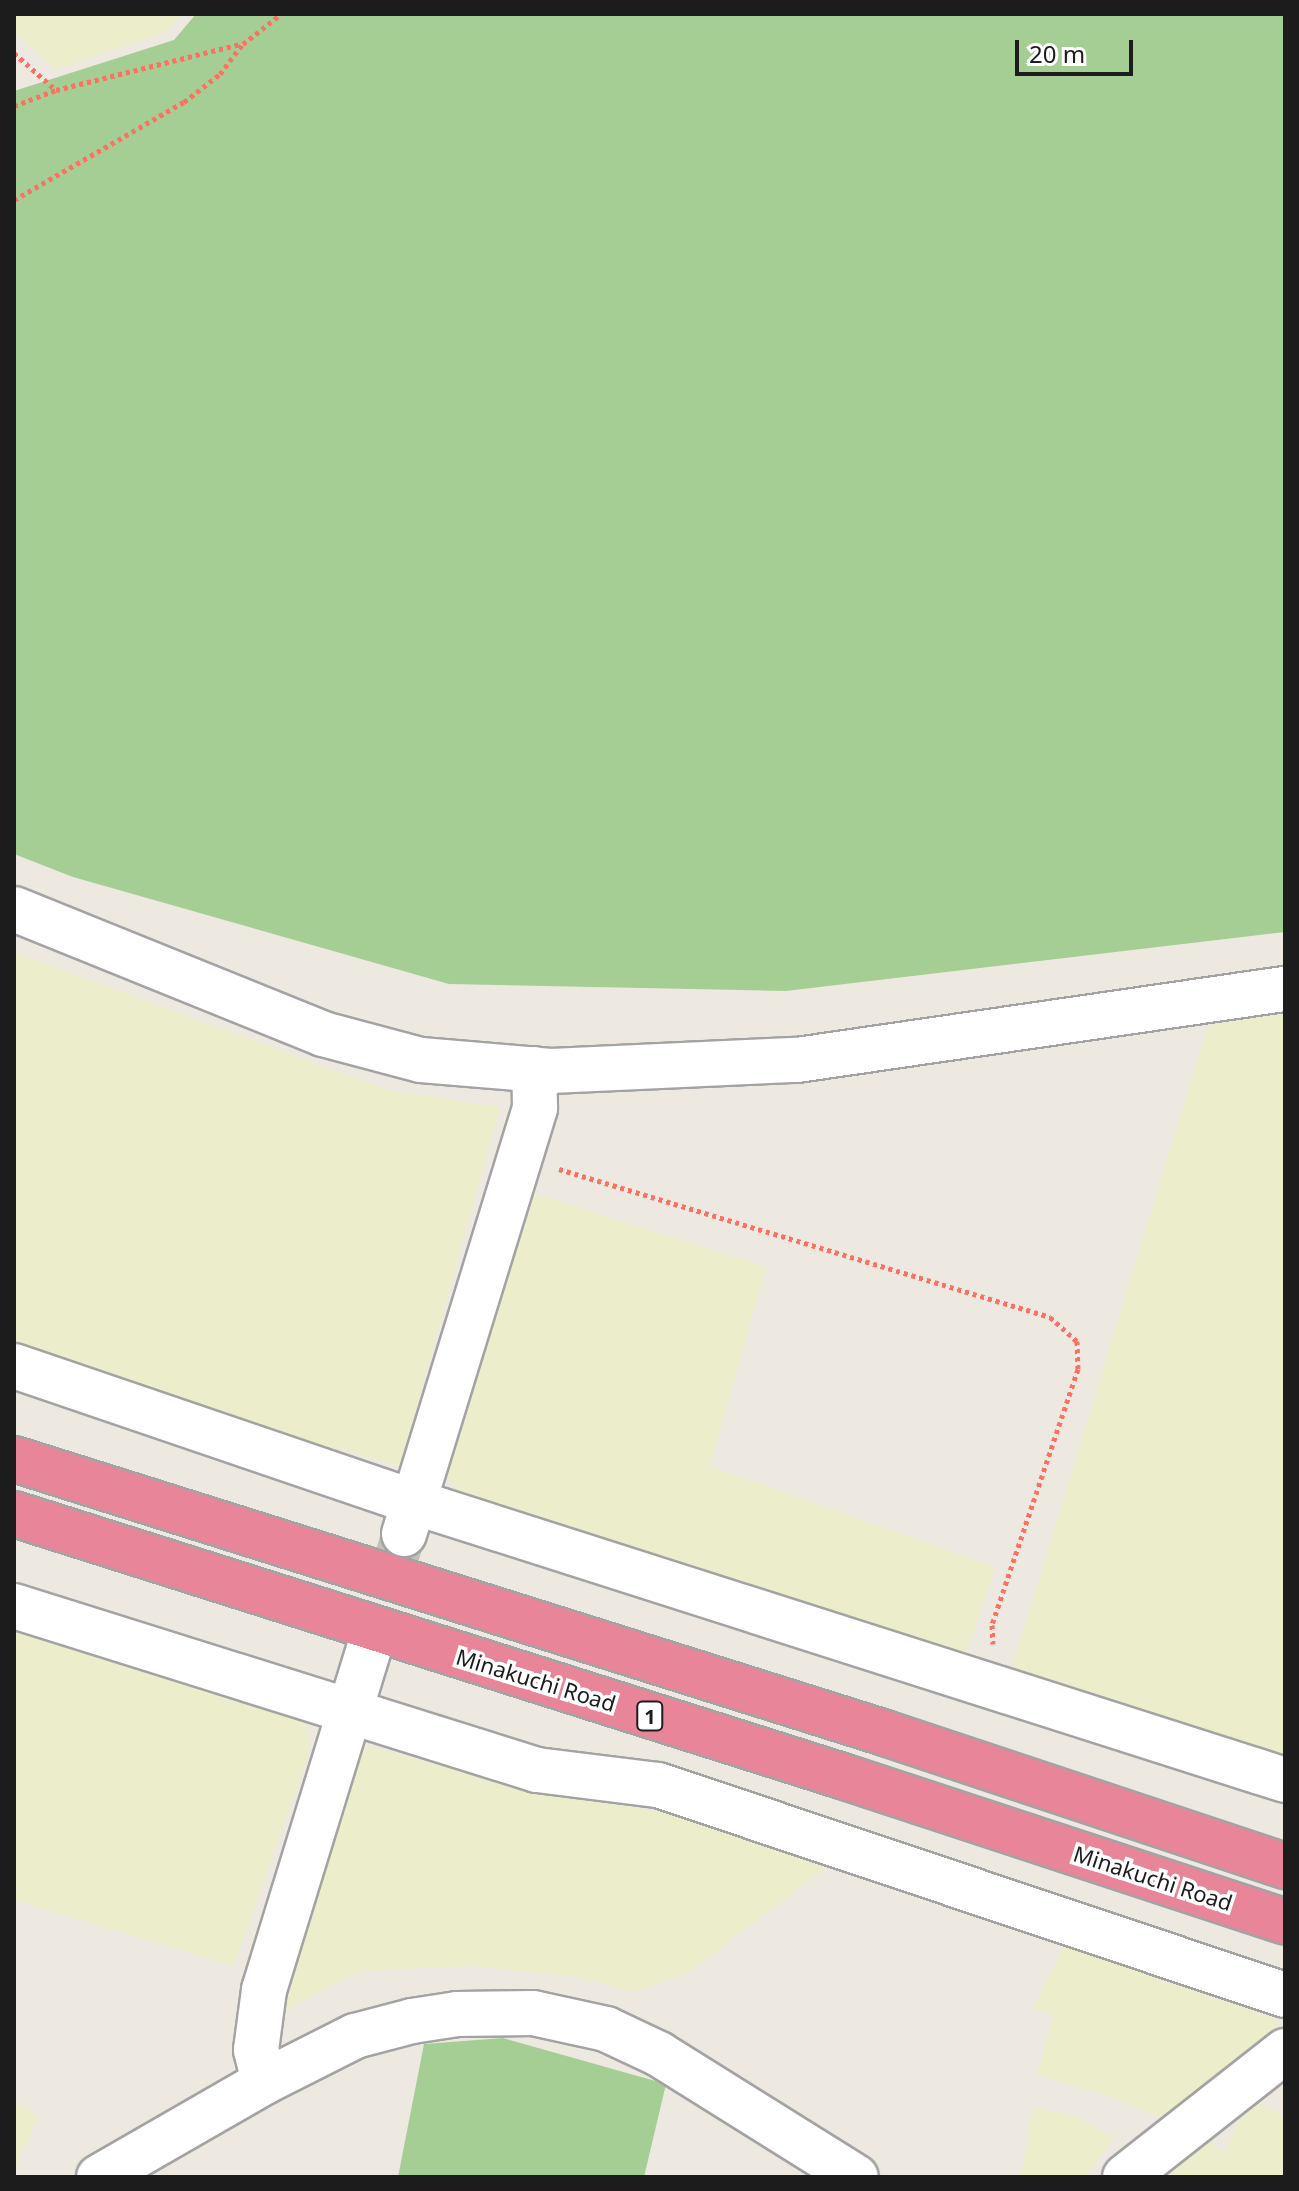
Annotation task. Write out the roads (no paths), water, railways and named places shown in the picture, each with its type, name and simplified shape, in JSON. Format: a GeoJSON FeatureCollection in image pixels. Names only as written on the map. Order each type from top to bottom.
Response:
{"type":"FeatureCollection","features":[{"type":"Feature","properties":{"kind":"highway"},"geometry":{"type":"LineString","coordinates":[[14,1459],[885,1733],[1285,1866]]}},
{"type":"Feature","properties":{"kind":"highway","name":"Minakuchi Road"},"geometry":{"type":"LineString","coordinates":[[14,1514],[842,1776],[1285,1922]]}},
{"type":"Feature","properties":{"kind":"street"},"geometry":{"type":"LineString","coordinates":[[14,909],[323,1034],[421,1060],[534,1069],[797,1060],[1285,989]]}},
{"type":"Feature","properties":{"kind":"street"},"geometry":{"type":"LineString","coordinates":[[409,1518],[535,1108],[534,1069]]}},
{"type":"Feature","properties":{"kind":"street"},"geometry":{"type":"LineString","coordinates":[[14,1366],[409,1518],[993,1685],[1285,1780]]}},
{"type":"Feature","properties":{"kind":"street"},"geometry":{"type":"LineString","coordinates":[[14,1606],[537,1770],[658,1785],[1285,1995]]}},
{"type":"Feature","properties":{"kind":"street"},"geometry":{"type":"LineString","coordinates":[[264,2082],[256,2050],[264,1990],[369,1649]]}},
{"type":"Feature","properties":{"kind":"street"},"geometry":{"type":"LineString","coordinates":[[99,2177],[264,2082],[355,2036],[412,2021],[457,2014],[533,2013],[606,2029],[659,2054],[856,2177]]}},
{"type":"Feature","properties":{"kind":"street"},"geometry":{"type":"LineString","coordinates":[[1125,2177],[1285,2051]]}},
{"type":"Feature","properties":{"kind":"tunnel"},"geometry":{"type":"LineString","coordinates":[[369,1649],[402,1540]]}}]}
